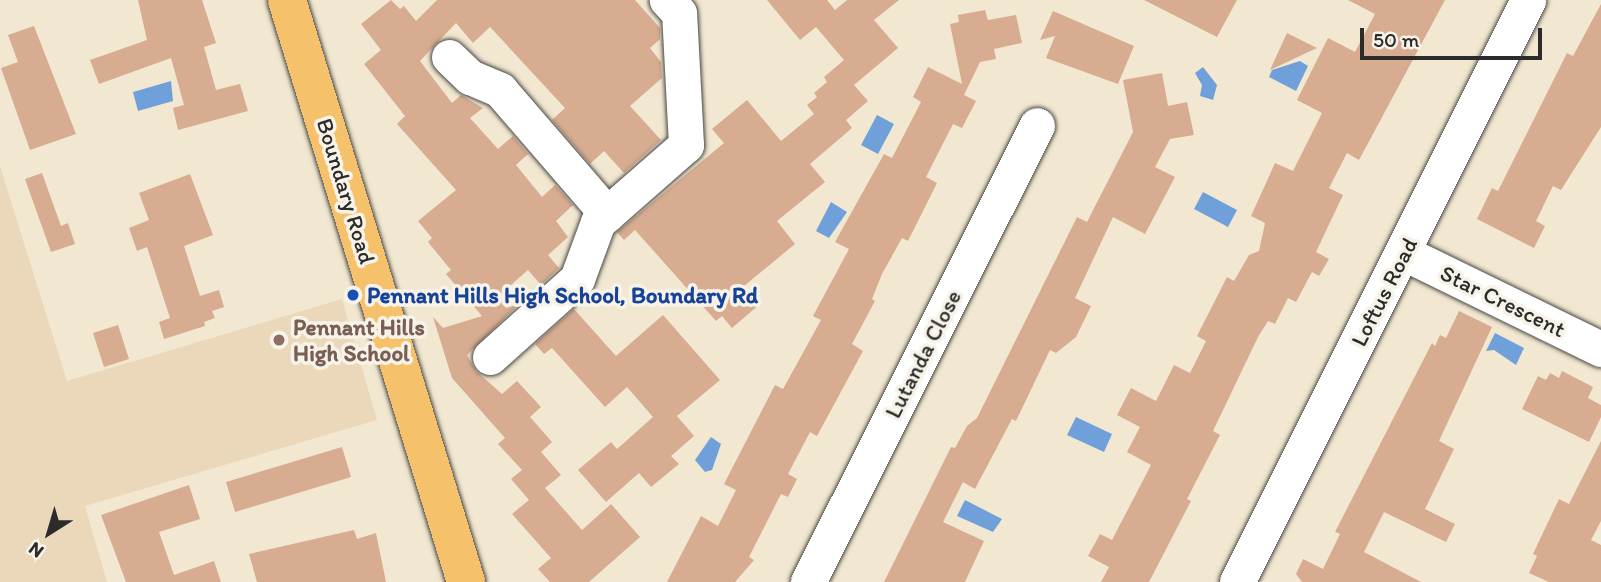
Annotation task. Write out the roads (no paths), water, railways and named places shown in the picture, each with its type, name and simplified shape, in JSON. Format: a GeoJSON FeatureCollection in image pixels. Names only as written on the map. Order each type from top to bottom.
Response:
{"type":"FeatureCollection","features":[{"type":"Feature","properties":{"kind":"main road","name":"Boundary Road"},"geometry":{"type":"LineString","coordinates":[[287,0],[466,582]]}},
{"type":"Feature","properties":{"kind":"street"},"geometry":{"type":"LineString","coordinates":[[491,357],[577,279],[597,222],[686,145],[679,13],[667,0]]}},
{"type":"Feature","properties":{"kind":"street","name":"Loftus Road"},"geometry":{"type":"LineString","coordinates":[[1237,582],[1404,253],[1528,0]]}},
{"type":"Feature","properties":{"kind":"street"},"geometry":{"type":"LineString","coordinates":[[449,57],[470,77],[500,90],[607,214]]}},
{"type":"Feature","properties":{"kind":"street","name":"Lutanda Close"},"geometry":{"type":"LineString","coordinates":[[808,582],[1037,125]]}},
{"type":"Feature","properties":{"kind":"street","name":"Star Crescent"},"geometry":{"type":"LineString","coordinates":[[1404,253],[1601,349]]}},
{"type":"Feature","properties":{"kind":"water"},"geometry":{"type":"Polygon","coordinates":[[[1300,61],[1308,66],[1296,91],[1269,77],[1272,70],[1300,61]]]}},
{"type":"Feature","properties":{"kind":"water"},"geometry":{"type":"Polygon","coordinates":[[[1203,67],[1217,85],[1213,100],[1200,96],[1202,85],[1195,73],[1203,67]]]}},
{"type":"Feature","properties":{"kind":"water"},"geometry":{"type":"Polygon","coordinates":[[[171,81],[173,101],[138,111],[133,92],[171,81]]]}},
{"type":"Feature","properties":{"kind":"water"},"geometry":{"type":"Polygon","coordinates":[[[877,115],[894,124],[878,154],[861,145],[877,115]]]}},
{"type":"Feature","properties":{"kind":"water"},"geometry":{"type":"Polygon","coordinates":[[[1203,192],[1237,210],[1228,227],[1194,209],[1203,192]]]}},
{"type":"Feature","properties":{"kind":"water"},"geometry":{"type":"Polygon","coordinates":[[[831,202],[847,212],[829,238],[816,231],[831,202]]]}},
{"type":"Feature","properties":{"kind":"water"},"geometry":{"type":"Polygon","coordinates":[[[1495,333],[1524,348],[1516,365],[1494,350],[1486,351],[1495,333]]]}},
{"type":"Feature","properties":{"kind":"water"},"geometry":{"type":"Polygon","coordinates":[[[1076,417],[1112,434],[1104,452],[1067,435],[1076,417]]]}},
{"type":"Feature","properties":{"kind":"water"},"geometry":{"type":"Polygon","coordinates":[[[711,437],[721,444],[712,470],[705,472],[695,460],[711,437]]]}},
{"type":"Feature","properties":{"kind":"water"},"geometry":{"type":"Polygon","coordinates":[[[965,500],[1002,519],[993,532],[957,516],[965,500]]]}},
{"type":"Feature","properties":{"kind":"place","name":"Pennant Hills High School, Boundary Rd"},"geometry":{"type":"Point","coordinates":[353,295]}},
{"type":"Feature","properties":{"kind":"place","name":"Pennant Hills High School"},"geometry":{"type":"Point","coordinates":[279,340]}}]}
